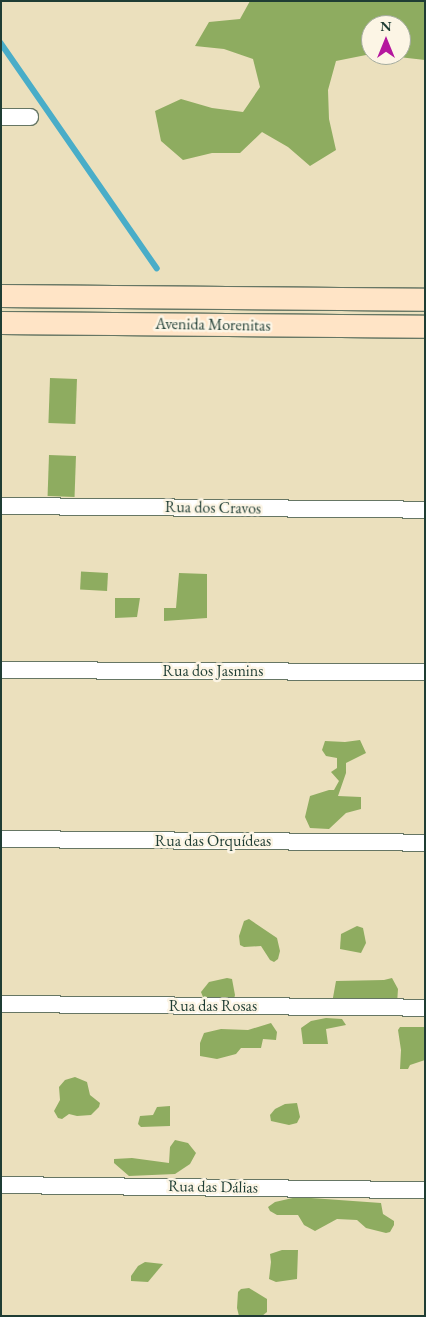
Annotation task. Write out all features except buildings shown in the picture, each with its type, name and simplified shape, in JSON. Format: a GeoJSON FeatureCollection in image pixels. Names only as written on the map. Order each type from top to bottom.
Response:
{"type":"FeatureCollection","features":[{"type":"Feature","properties":{"kind":"main road","name":"Avenida Morenitas"},"geometry":{"type":"LineString","coordinates":[[1,296],[425,300]]}},
{"type":"Feature","properties":{"kind":"main road","name":"Avenida Morenitas"},"geometry":{"type":"LineString","coordinates":[[1,323],[425,327]]}},
{"type":"Feature","properties":{"kind":"street"},"geometry":{"type":"LineString","coordinates":[[1,117],[30,116]]}},
{"type":"Feature","properties":{"kind":"street","name":"Rua dos Cravos"},"geometry":{"type":"LineString","coordinates":[[1,506],[425,510]]}},
{"type":"Feature","properties":{"kind":"street","name":"Rua dos Jasmins"},"geometry":{"type":"LineString","coordinates":[[1,670],[425,672]]}},
{"type":"Feature","properties":{"kind":"street","name":"Rua das Orquídeas"},"geometry":{"type":"LineString","coordinates":[[1,839],[425,842]]}},
{"type":"Feature","properties":{"kind":"street","name":"Rua das Rosas"},"geometry":{"type":"LineString","coordinates":[[1,1004],[425,1008]]}},
{"type":"Feature","properties":{"kind":"street","name":"Rua das Dálias"},"geometry":{"type":"LineString","coordinates":[[1,1185],[425,1190]]}},
{"type":"Feature","properties":{"kind":"green space"},"geometry":{"type":"Polygon","coordinates":[[[250,1],[425,1],[425,60],[411,58],[411,15],[361,15],[361,56],[336,61],[328,90],[329,119],[336,150],[310,166],[288,147],[262,132],[240,153],[212,153],[183,160],[161,141],[155,111],[181,99],[212,108],[243,112],[260,87],[253,59],[224,49],[195,46],[209,22],[240,19],[250,1]]]}},
{"type":"Feature","properties":{"kind":"green space"},"geometry":{"type":"Polygon","coordinates":[[[50,378],[77,379],[75,424],[48,423],[50,378]]]}},
{"type":"Feature","properties":{"kind":"green space"},"geometry":{"type":"Polygon","coordinates":[[[49,455],[76,456],[75,497],[48,496],[49,455]]]}},
{"type":"Feature","properties":{"kind":"green space"},"geometry":{"type":"Polygon","coordinates":[[[81,572],[108,573],[107,591],[80,590],[81,572]]]}},
{"type":"Feature","properties":{"kind":"green space"},"geometry":{"type":"Polygon","coordinates":[[[179,573],[207,574],[207,618],[164,621],[164,608],[176,608],[179,573]]]}},
{"type":"Feature","properties":{"kind":"green space"},"geometry":{"type":"Polygon","coordinates":[[[115,598],[140,598],[137,617],[115,618],[115,598]]]}},
{"type":"Feature","properties":{"kind":"green space"},"geometry":{"type":"Polygon","coordinates":[[[360,740],[366,753],[346,763],[346,773],[338,796],[361,797],[361,809],[346,813],[329,829],[310,828],[305,817],[310,796],[334,790],[339,781],[331,772],[337,768],[337,758],[326,756],[322,750],[325,741],[345,742],[360,740]]]}},
{"type":"Feature","properties":{"kind":"green space"},"geometry":{"type":"Polygon","coordinates":[[[249,919],[277,938],[280,951],[278,959],[274,962],[270,960],[261,946],[244,947],[240,945],[239,936],[244,921],[249,919]]]}},
{"type":"Feature","properties":{"kind":"green space"},"geometry":{"type":"Polygon","coordinates":[[[357,926],[363,928],[366,943],[361,953],[340,949],[341,934],[357,926]]]}},
{"type":"Feature","properties":{"kind":"green space"},"geometry":{"type":"Polygon","coordinates":[[[227,978],[232,979],[234,999],[206,1000],[203,997],[201,992],[209,982],[227,978]]]}},
{"type":"Feature","properties":{"kind":"green space"},"geometry":{"type":"Polygon","coordinates":[[[392,978],[398,989],[397,1004],[332,1003],[336,981],[384,980],[392,978]]]}},
{"type":"Feature","properties":{"kind":"green space"},"geometry":{"type":"Polygon","coordinates":[[[326,1018],[342,1019],[346,1025],[326,1029],[328,1044],[303,1044],[301,1028],[311,1021],[326,1018]]]}},
{"type":"Feature","properties":{"kind":"green space"},"geometry":{"type":"Polygon","coordinates":[[[271,1023],[277,1032],[276,1040],[263,1039],[261,1048],[241,1048],[236,1054],[217,1059],[200,1056],[200,1043],[204,1033],[221,1029],[248,1030],[271,1023]]]}},
{"type":"Feature","properties":{"kind":"green space"},"geometry":{"type":"Polygon","coordinates":[[[400,1027],[425,1027],[425,1060],[410,1065],[408,1069],[400,1069],[401,1050],[398,1030],[400,1027]]]}},
{"type":"Feature","properties":{"kind":"green space"},"geometry":{"type":"Polygon","coordinates":[[[75,1077],[87,1082],[90,1095],[100,1103],[99,1107],[91,1115],[77,1116],[69,1114],[62,1119],[58,1118],[54,1111],[60,1100],[59,1087],[65,1080],[75,1077]]]}},
{"type":"Feature","properties":{"kind":"green space"},"geometry":{"type":"Polygon","coordinates":[[[297,1103],[300,1117],[297,1123],[289,1125],[271,1121],[270,1115],[275,1109],[285,1104],[297,1103]]]}},
{"type":"Feature","properties":{"kind":"green space"},"geometry":{"type":"Polygon","coordinates":[[[170,1106],[170,1126],[141,1127],[138,1124],[140,1116],[153,1115],[157,1107],[170,1106]]]}},
{"type":"Feature","properties":{"kind":"green space"},"geometry":{"type":"Polygon","coordinates":[[[175,1140],[188,1143],[196,1153],[190,1164],[175,1174],[129,1176],[114,1163],[114,1159],[132,1158],[169,1163],[170,1147],[175,1140]]]}},
{"type":"Feature","properties":{"kind":"green space"},"geometry":{"type":"Polygon","coordinates":[[[297,1197],[381,1203],[383,1214],[394,1221],[394,1225],[390,1232],[386,1233],[366,1228],[357,1220],[337,1219],[315,1231],[304,1225],[298,1215],[277,1215],[270,1211],[268,1207],[275,1202],[297,1197]]]}},
{"type":"Feature","properties":{"kind":"green space"},"geometry":{"type":"Polygon","coordinates":[[[282,1250],[298,1250],[297,1279],[276,1282],[269,1279],[270,1254],[282,1250]]]}},
{"type":"Feature","properties":{"kind":"green space"},"geometry":{"type":"Polygon","coordinates":[[[145,1262],[163,1264],[148,1282],[131,1281],[131,1276],[138,1266],[145,1262]]]}},
{"type":"Feature","properties":{"kind":"green space"},"geometry":{"type":"Polygon","coordinates":[[[249,1288],[267,1299],[267,1312],[262,1316],[239,1316],[237,1308],[238,1292],[241,1289],[249,1288]]]}},
{"type":"Feature","properties":{"kind":"waterway"},"geometry":{"type":"LineString","coordinates":[[1,43],[157,268]]}}]}
